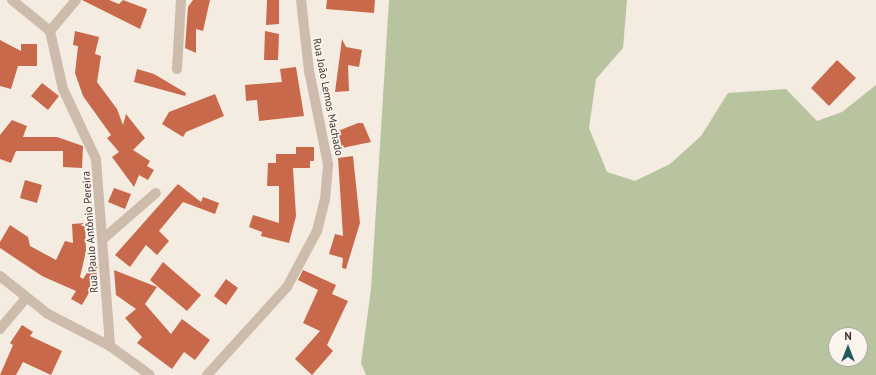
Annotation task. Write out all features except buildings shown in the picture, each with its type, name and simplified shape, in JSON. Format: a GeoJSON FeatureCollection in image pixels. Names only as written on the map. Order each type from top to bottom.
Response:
{"type":"FeatureCollection","features":[{"type":"Feature","properties":{"kind":"street"},"geometry":{"type":"LineString","coordinates":[[12,0],[50,31],[76,0]]}},
{"type":"Feature","properties":{"kind":"street"},"geometry":{"type":"LineString","coordinates":[[177,69],[181,0]]}},
{"type":"Feature","properties":{"kind":"street","name":"Rua João Lemos Machado"},"geometry":{"type":"LineString","coordinates":[[207,375],[287,287],[314,237],[325,200],[328,164],[309,71],[301,0]]}},
{"type":"Feature","properties":{"kind":"street","name":"Rua Paulo Antônio Pereira"},"geometry":{"type":"LineString","coordinates":[[50,31],[63,89],[96,159],[110,346]]}},
{"type":"Feature","properties":{"kind":"street"},"geometry":{"type":"LineString","coordinates":[[103,240],[156,193]]}},
{"type":"Feature","properties":{"kind":"street"},"geometry":{"type":"LineString","coordinates":[[0,276],[48,314],[110,346],[150,375]]}},
{"type":"Feature","properties":{"kind":"street"},"geometry":{"type":"LineString","coordinates":[[0,329],[26,298]]}},
{"type":"Feature","properties":{"kind":"green space"},"geometry":{"type":"Polygon","coordinates":[[[389,0],[627,0],[623,48],[596,79],[589,128],[607,172],[635,181],[670,164],[701,136],[728,93],[786,89],[817,121],[842,112],[876,85],[876,375],[366,375],[361,363],[371,289],[389,0]]]}}]}
